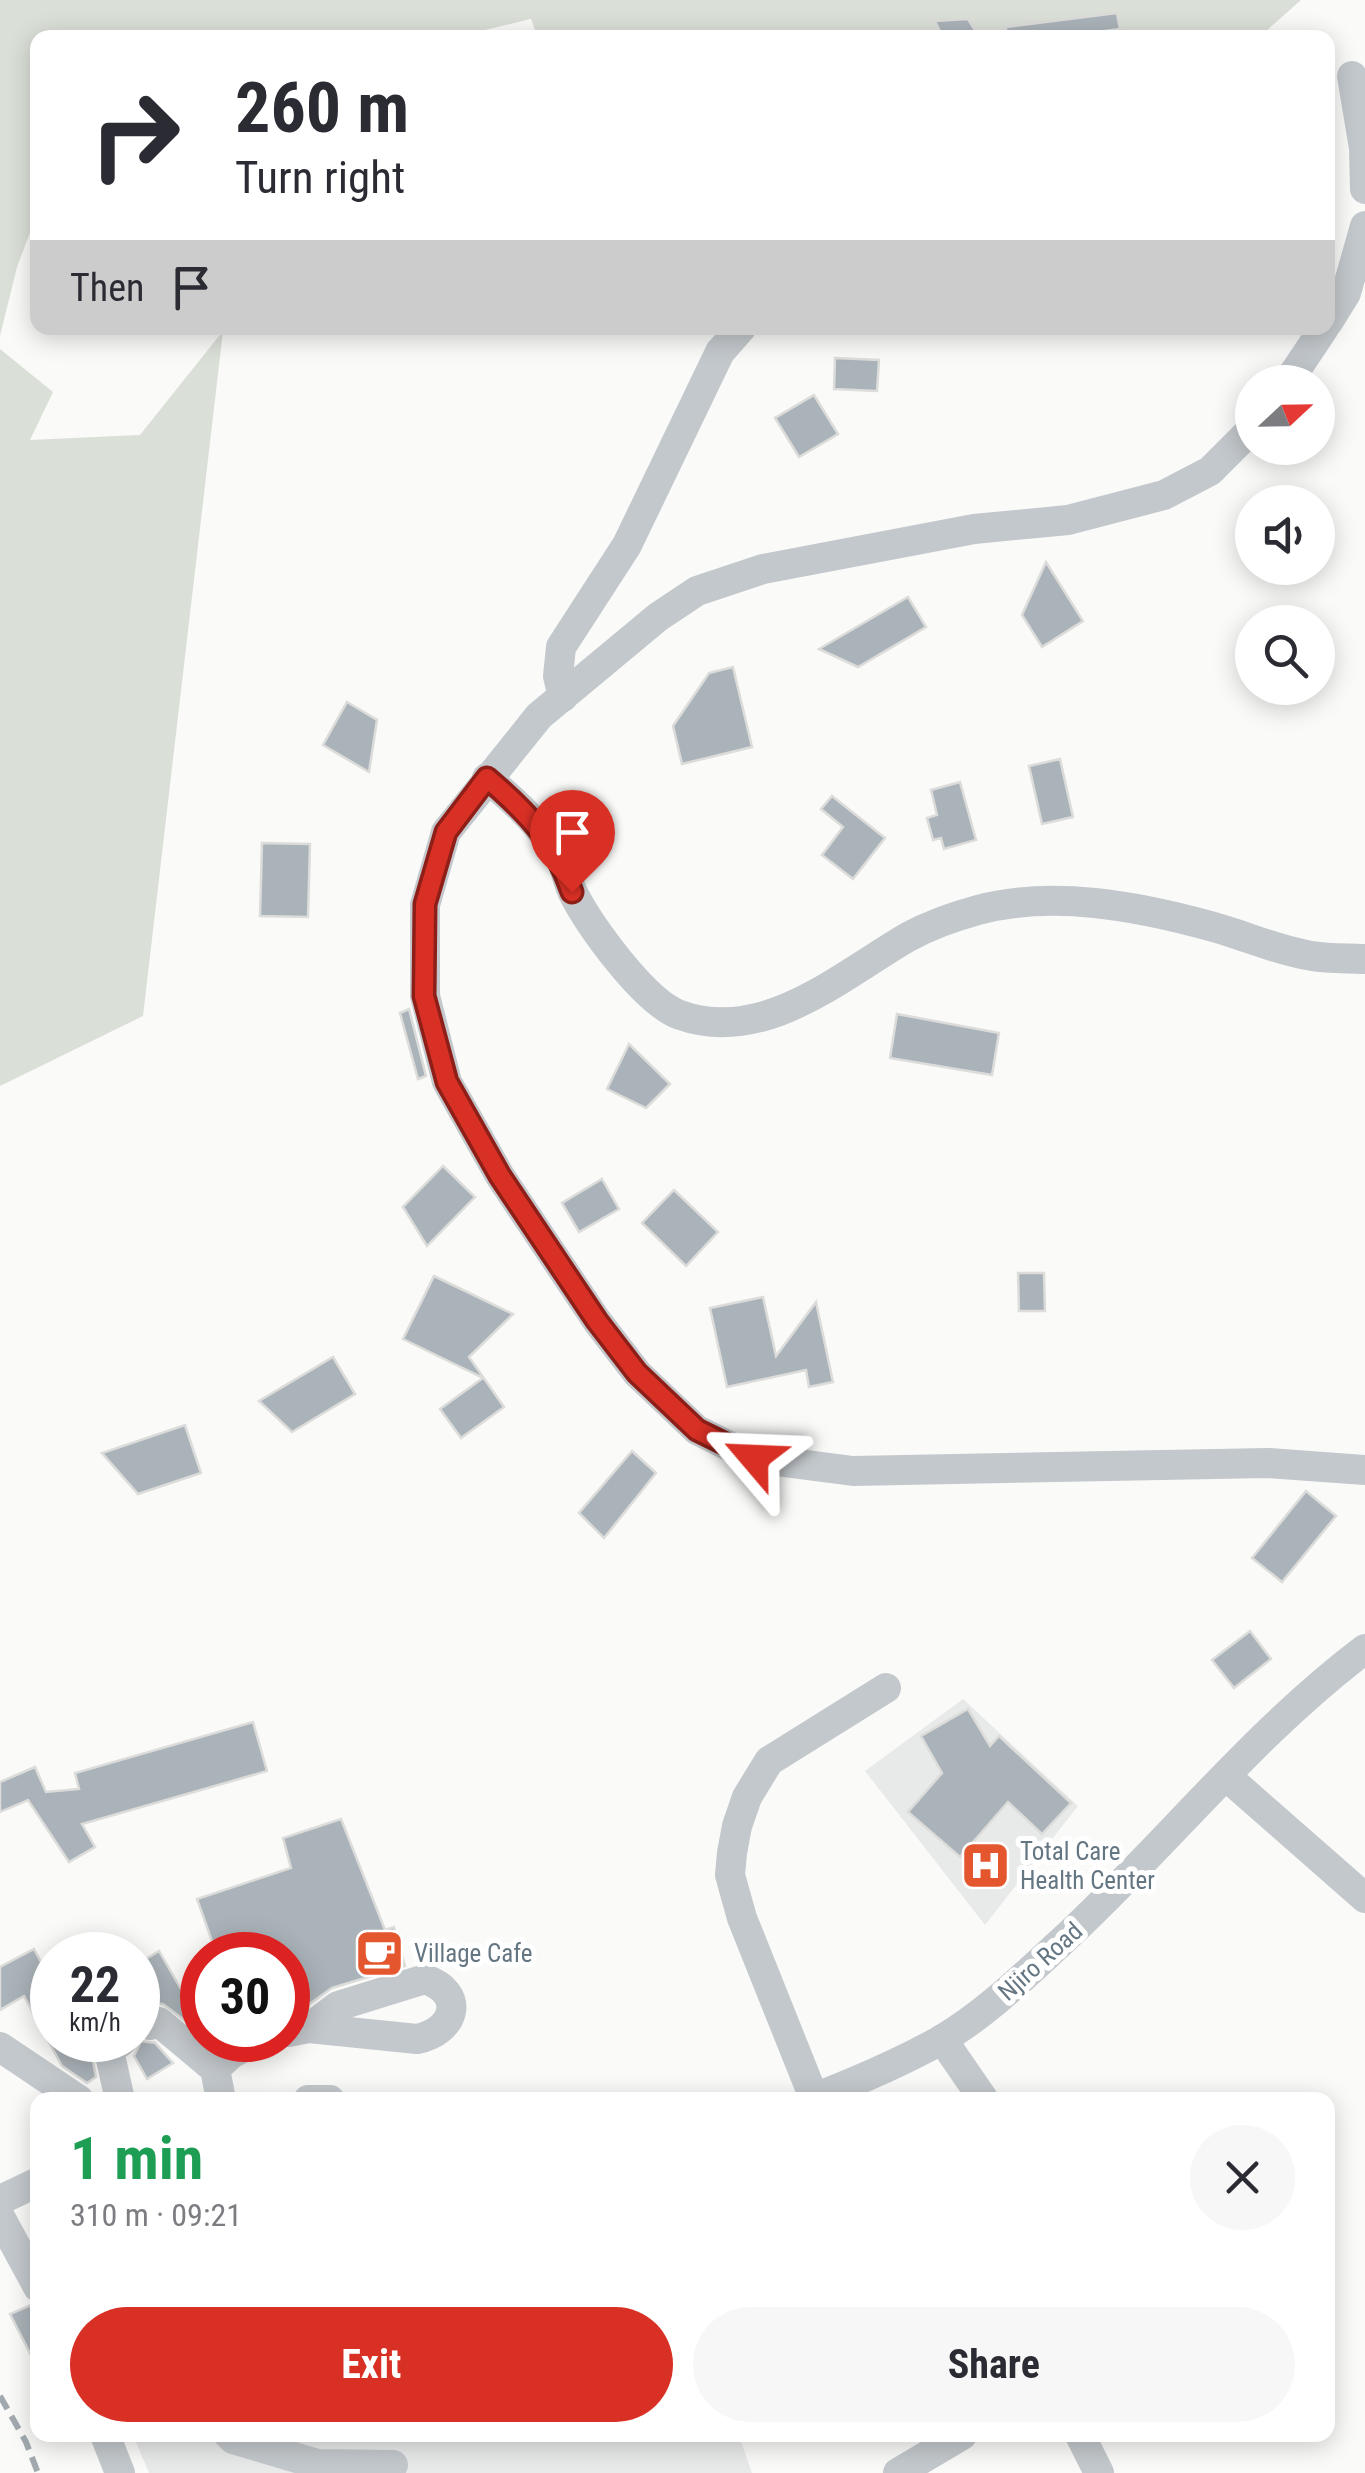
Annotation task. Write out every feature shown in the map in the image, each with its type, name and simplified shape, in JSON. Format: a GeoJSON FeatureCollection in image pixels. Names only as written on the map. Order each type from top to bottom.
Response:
{"type":"FeatureCollection","features":[{"type":"Feature","properties":{"kind":"street"},"geometry":{"type":"LineString","coordinates":[[1352,76],[1364,148],[1365,189]]}},
{"type":"Feature","properties":{"kind":"street"},"geometry":{"type":"LineString","coordinates":[[1335,311],[1346,293],[1365,226]]}},
{"type":"Feature","properties":{"kind":"street"},"geometry":{"type":"LineString","coordinates":[[563,696],[558,676],[561,647],[627,546],[720,352],[735,335]]}},
{"type":"Feature","properties":{"kind":"street"},"geometry":{"type":"LineString","coordinates":[[1299,365],[1319,335]]}},
{"type":"Feature","properties":{"kind":"street"},"geometry":{"type":"LineString","coordinates":[[1235,446],[1210,471],[1164,495],[1068,520],[974,529],[763,569],[697,591],[658,617],[538,716],[446,832],[425,904],[424,996],[447,1082],[500,1176],[597,1321],[637,1373],[697,1430],[754,1458],[852,1471],[1268,1463],[1365,1470]]}},
{"type":"Feature","properties":{"kind":"street"},"geometry":{"type":"LineString","coordinates":[[487,778],[512,799],[550,844],[559,856],[572,892],[614,955],[648,992],[677,1014],[720,1024],[791,1008],[910,936],[980,910],[1029,903],[1080,900],[1206,925],[1311,956],[1365,959]]}},
{"type":"Feature","properties":{"kind":"street","name":"Njiro Road"},"geometry":{"type":"LineString","coordinates":[[827,2092],[942,2040],[1008,1991],[1090,1916],[1332,1674],[1365,1648]]}},
{"type":"Feature","properties":{"kind":"street"},"geometry":{"type":"LineString","coordinates":[[809,2092],[742,1918],[730,1875],[737,1826],[769,1761],[886,1688]]}},
{"type":"Feature","properties":{"kind":"street"},"geometry":{"type":"LineString","coordinates":[[1226,1776],[1365,1898]]}},
{"type":"Feature","properties":{"kind":"street"},"geometry":{"type":"LineString","coordinates":[[160,2023],[215,2069],[219,2092]]}},
{"type":"Feature","properties":{"kind":"street"},"geometry":{"type":"LineString","coordinates":[[942,2040],[978,2092]]}},
{"type":"Feature","properties":{"kind":"street"},"geometry":{"type":"LineString","coordinates":[[0,2047],[67,2092]]}},
{"type":"Feature","properties":{"kind":"street"},"geometry":{"type":"LineString","coordinates":[[112,2062],[118,2092]]}},
{"type":"Feature","properties":{"kind":"street"},"geometry":{"type":"LineString","coordinates":[[215,2069],[222,2062]]}},
{"type":"Feature","properties":{"kind":"street"},"geometry":{"type":"LineString","coordinates":[[0,2200],[30,2186]]}},
{"type":"Feature","properties":{"kind":"street"},"geometry":{"type":"LineString","coordinates":[[0,2218],[30,2272]]}},
{"type":"Feature","properties":{"kind":"street"},"geometry":{"type":"LineString","coordinates":[[108,2442],[120,2473]]}},
{"type":"Feature","properties":{"kind":"street"},"geometry":{"type":"LineString","coordinates":[[243,2442],[317,2464],[393,2465]]}},
{"type":"Feature","properties":{"kind":"street"},"geometry":{"type":"LineString","coordinates":[[898,2473],[950,2442]]}},
{"type":"Feature","properties":{"kind":"street"},"geometry":{"type":"LineString","coordinates":[[1084,2442],[1099,2473]]}},
{"type":"Feature","properties":{"kind":"shaded area"},"geometry":{"type":"Polygon","coordinates":[[[0,0],[1301,0],[1267,30],[535,30],[531,19],[485,30],[30,30],[30,233],[0,336],[0,0]]]}},
{"type":"Feature","properties":{"kind":"shaded area"},"geometry":{"type":"Polygon","coordinates":[[[223,335],[143,1016],[0,1086],[0,349],[53,392],[30,440],[140,435],[223,335]]]}},
{"type":"Feature","properties":{"kind":"shaded area","name":"Total Care Health Center"},"geometry":{"type":"Polygon","coordinates":[[[963,1699],[1078,1806],[985,1925],[865,1771],[963,1699]]]}},
{"type":"Feature","properties":{"kind":"shaded area"},"geometry":{"type":"Polygon","coordinates":[[[136,2442],[741,2442],[752,2473],[149,2473],[136,2442]]]}},
{"type":"Feature","properties":{"kind":"building"},"geometry":{"type":"Polygon","coordinates":[[[1117,13],[1120,29],[1006,30],[1117,13]]]}},
{"type":"Feature","properties":{"kind":"building"},"geometry":{"type":"Polygon","coordinates":[[[968,19],[975,30],[939,30],[935,21],[968,19]]]}},
{"type":"Feature","properties":{"kind":"building"},"geometry":{"type":"Polygon","coordinates":[[[835,358],[879,360],[877,391],[834,389],[835,358]]]}},
{"type":"Feature","properties":{"kind":"building"},"geometry":{"type":"Polygon","coordinates":[[[814,395],[838,434],[799,457],[775,418],[814,395]]]}},
{"type":"Feature","properties":{"kind":"building"},"geometry":{"type":"Polygon","coordinates":[[[1046,562],[1083,621],[1042,647],[1022,615],[1046,562]]]}},
{"type":"Feature","properties":{"kind":"building"},"geometry":{"type":"Polygon","coordinates":[[[908,597],[926,627],[858,667],[819,649],[908,597]]]}},
{"type":"Feature","properties":{"kind":"building"},"geometry":{"type":"Polygon","coordinates":[[[733,667],[752,747],[682,764],[673,726],[709,673],[733,667]]]}},
{"type":"Feature","properties":{"kind":"building"},"geometry":{"type":"Polygon","coordinates":[[[347,702],[377,720],[369,772],[323,745],[347,702]]]}},
{"type":"Feature","properties":{"kind":"building"},"geometry":{"type":"Polygon","coordinates":[[[1060,759],[1073,817],[1042,824],[1029,766],[1060,759]]]}},
{"type":"Feature","properties":{"kind":"building"},"geometry":{"type":"Polygon","coordinates":[[[960,782],[976,840],[944,849],[941,838],[933,840],[927,818],[937,815],[931,790],[960,782]]]}},
{"type":"Feature","properties":{"kind":"building"},"geometry":{"type":"Polygon","coordinates":[[[832,796],[885,838],[853,879],[822,855],[843,827],[821,809],[832,796]]]}},
{"type":"Feature","properties":{"kind":"building"},"geometry":{"type":"Polygon","coordinates":[[[262,843],[310,844],[308,917],[260,916],[262,843]]]}},
{"type":"Feature","properties":{"kind":"building"},"geometry":{"type":"Polygon","coordinates":[[[409,1009],[426,1076],[418,1079],[400,1013],[409,1009]]]}},
{"type":"Feature","properties":{"kind":"building"},"geometry":{"type":"Polygon","coordinates":[[[897,1014],[999,1033],[992,1075],[890,1058],[897,1014]]]}},
{"type":"Feature","properties":{"kind":"building"},"geometry":{"type":"Polygon","coordinates":[[[629,1044],[670,1084],[646,1108],[607,1089],[629,1044]]]}},
{"type":"Feature","properties":{"kind":"building"},"geometry":{"type":"Polygon","coordinates":[[[443,1166],[475,1197],[427,1246],[403,1207],[443,1166]]]}},
{"type":"Feature","properties":{"kind":"building"},"geometry":{"type":"Polygon","coordinates":[[[602,1179],[619,1209],[579,1232],[562,1203],[602,1179]]]}},
{"type":"Feature","properties":{"kind":"building"},"geometry":{"type":"Polygon","coordinates":[[[674,1190],[718,1232],[686,1266],[642,1223],[674,1190]]]}},
{"type":"Feature","properties":{"kind":"building"},"geometry":{"type":"Polygon","coordinates":[[[1018,1273],[1044,1273],[1045,1311],[1019,1311],[1018,1273]]]}},
{"type":"Feature","properties":{"kind":"building"},"geometry":{"type":"Polygon","coordinates":[[[434,1276],[513,1314],[469,1357],[504,1407],[461,1438],[440,1409],[483,1378],[403,1339],[434,1276]]]}},
{"type":"Feature","properties":{"kind":"building"},"geometry":{"type":"Polygon","coordinates":[[[763,1297],[776,1356],[816,1302],[833,1382],[809,1387],[806,1370],[727,1387],[710,1308],[763,1297]]]}},
{"type":"Feature","properties":{"kind":"building"},"geometry":{"type":"Polygon","coordinates":[[[333,1357],[355,1394],[292,1432],[259,1401],[333,1357]]]}},
{"type":"Feature","properties":{"kind":"building"},"geometry":{"type":"Polygon","coordinates":[[[185,1425],[201,1473],[138,1494],[102,1453],[185,1425]]]}},
{"type":"Feature","properties":{"kind":"building"},"geometry":{"type":"Polygon","coordinates":[[[632,1451],[656,1473],[604,1538],[579,1513],[632,1451]]]}},
{"type":"Feature","properties":{"kind":"building"},"geometry":{"type":"Polygon","coordinates":[[[1306,1491],[1336,1516],[1282,1582],[1252,1558],[1306,1491]]]}},
{"type":"Feature","properties":{"kind":"building"},"geometry":{"type":"Polygon","coordinates":[[[1250,1631],[1271,1659],[1234,1688],[1212,1660],[1250,1631]]]}},
{"type":"Feature","properties":{"kind":"building"},"geometry":{"type":"Polygon","coordinates":[[[968,1709],[990,1746],[999,1736],[1071,1803],[1042,1834],[1008,1802],[960,1857],[908,1812],[942,1773],[921,1736],[968,1709]]]}},
{"type":"Feature","properties":{"kind":"building"},"geometry":{"type":"Polygon","coordinates":[[[253,1722],[267,1771],[82,1824],[95,1847],[69,1862],[28,1800],[0,1812],[0,1782],[35,1767],[46,1792],[79,1789],[75,1773],[253,1722]]]}},
{"type":"Feature","properties":{"kind":"building"},"geometry":{"type":"Polygon","coordinates":[[[341,1819],[385,1930],[394,1927],[405,1966],[332,1988],[310,2004],[310,1932],[209,1932],[197,1899],[291,1868],[283,1838],[341,1819]]]}},
{"type":"Feature","properties":{"kind":"building"},"geometry":{"type":"Polygon","coordinates":[[[30,1951],[30,2007],[24,1996],[0,2010],[0,1967],[30,1951]]]}},
{"type":"Feature","properties":{"kind":"building"},"geometry":{"type":"Polygon","coordinates":[[[160,1953],[180,1988],[180,2017],[163,2004],[160,1953]]]}},
{"type":"Feature","properties":{"kind":"building"},"geometry":{"type":"Polygon","coordinates":[[[160,2049],[173,2063],[147,2079],[137,2062],[160,2062],[160,2049]]]}},
{"type":"Feature","properties":{"kind":"building"},"geometry":{"type":"Polygon","coordinates":[[[60,2062],[93,2062],[96,2077],[87,2083],[60,2062]]]}},
{"type":"Feature","properties":{"kind":"building"},"geometry":{"type":"Polygon","coordinates":[[[30,2305],[30,2353],[10,2314],[30,2305]]]}},
{"type":"Feature","properties":{"kind":"railway"},"geometry":{"type":"LineString","coordinates":[[0,2396],[38,2473]]}},
{"type":"Feature","properties":{"kind":"place","name":"Total Care Health Center"},"geometry":{"type":"Point","coordinates":[985,1865]}},
{"type":"Feature","properties":{"kind":"place","name":"Village Cafe"},"geometry":{"type":"Point","coordinates":[379,1953]}},
{"type":"Feature","properties":{"kind":"route"},"geometry":{"type":"LineString","coordinates":[[572,892],[559,856],[532,820],[487,778],[446,832],[425,904],[424,996],[447,1082],[500,1176],[597,1321],[637,1373],[697,1430],[754,1458]]}}]}
